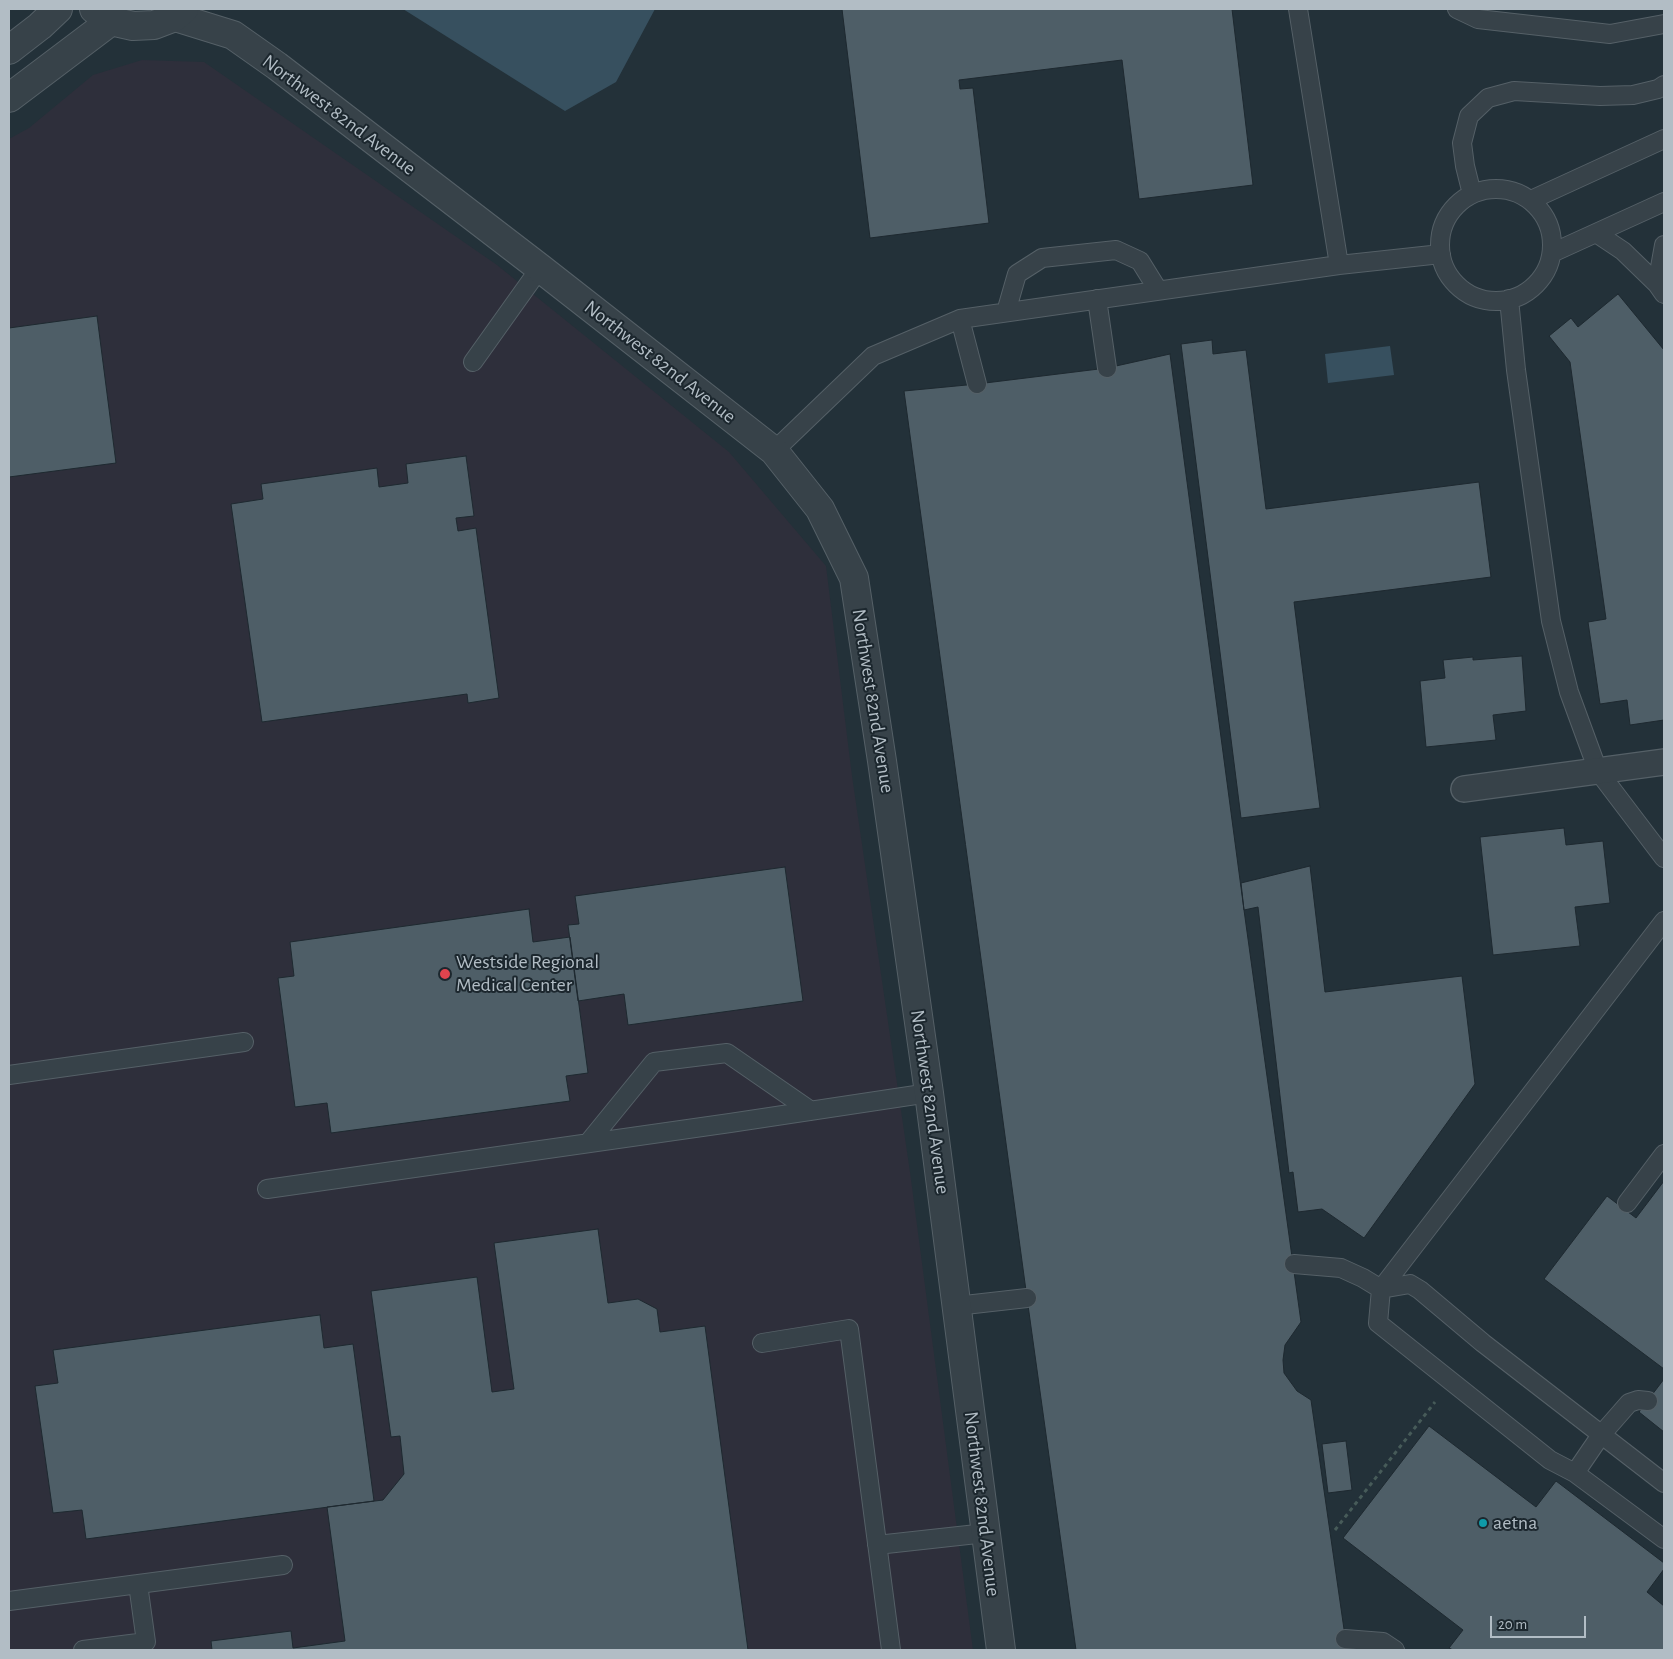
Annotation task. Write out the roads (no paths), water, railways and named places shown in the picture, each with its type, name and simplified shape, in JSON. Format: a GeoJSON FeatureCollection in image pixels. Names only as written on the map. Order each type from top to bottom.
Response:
{"type":"FeatureCollection","features":[{"type":"Feature","properties":{"kind":"street"},"geometry":{"type":"LineString","coordinates":[[9,50],[58,9]]}},
{"type":"Feature","properties":{"kind":"street","name":"Northwest 82nd Avenue"},"geometry":{"type":"LineString","coordinates":[[221,9],[233,35]]}},
{"type":"Feature","properties":{"kind":"street"},"geometry":{"type":"LineString","coordinates":[[9,98],[103,15],[133,26],[154,25],[180,13]]}},
{"type":"Feature","properties":{"kind":"street","name":"Northwest 82nd Avenue"},"geometry":{"type":"LineString","coordinates":[[180,13],[233,35],[285,72],[540,268],[774,451],[820,509],[854,578],[929,1093],[1001,1650]]}},
{"type":"Feature","properties":{"kind":"street"},"geometry":{"type":"LineString","coordinates":[[1464,788],[1664,762]]}},
{"type":"Feature","properties":{"kind":"lane"},"geometry":{"type":"LineString","coordinates":[[1298,9],[1339,265]]}},
{"type":"Feature","properties":{"kind":"lane"},"geometry":{"type":"LineString","coordinates":[[1458,9],[1478,19],[1610,34],[1664,24]]}},
{"type":"Feature","properties":{"kind":"lane"},"geometry":{"type":"LineString","coordinates":[[1472,194],[1462,143],[1469,116],[1488,98],[1514,91],[1600,96],[1633,95],[1658,89],[1664,85]]}},
{"type":"Feature","properties":{"kind":"lane"},"geometry":{"type":"LineString","coordinates":[[1531,200],[1664,138]]}},
{"type":"Feature","properties":{"kind":"lane"},"geometry":{"type":"LineString","coordinates":[[1502,189],[1517,193],[1531,200],[1549,224],[1552,238],[1552,253],[1547,269],[1538,283],[1524,293],[1509,299],[1494,301],[1479,298],[1465,291],[1445,269],[1441,254],[1441,236],[1446,218],[1457,204],[1472,194],[1487,190],[1502,189]]}},
{"type":"Feature","properties":{"kind":"lane"},"geometry":{"type":"LineString","coordinates":[[1552,253],[1664,202]]}},
{"type":"Feature","properties":{"kind":"lane"},"geometry":{"type":"LineString","coordinates":[[1596,233],[1623,251],[1661,289]]}},
{"type":"Feature","properties":{"kind":"lane"},"geometry":{"type":"LineString","coordinates":[[1661,289],[1664,245]]}},
{"type":"Feature","properties":{"kind":"lane"},"geometry":{"type":"LineString","coordinates":[[1006,312],[1017,274],[1042,258],[1116,250],[1140,261],[1158,290]]}},
{"type":"Feature","properties":{"kind":"lane"},"geometry":{"type":"LineString","coordinates":[[774,451],[874,356],[960,319],[1339,265],[1441,254]]}},
{"type":"Feature","properties":{"kind":"lane"},"geometry":{"type":"LineString","coordinates":[[473,362],[540,268]]}},
{"type":"Feature","properties":{"kind":"lane"},"geometry":{"type":"LineString","coordinates":[[1097,299],[1107,368]]}},
{"type":"Feature","properties":{"kind":"lane"},"geometry":{"type":"LineString","coordinates":[[1509,299],[1516,370],[1551,621],[1569,692],[1598,771],[1664,858]]}},
{"type":"Feature","properties":{"kind":"lane"},"geometry":{"type":"LineString","coordinates":[[960,319],[977,384]]}},
{"type":"Feature","properties":{"kind":"lane"},"geometry":{"type":"LineString","coordinates":[[1664,921],[1381,1289],[1378,1323],[1550,1460],[1574,1473],[1664,1539]]}},
{"type":"Feature","properties":{"kind":"lane"},"geometry":{"type":"LineString","coordinates":[[9,1075],[244,1042]]}},
{"type":"Feature","properties":{"kind":"lane"},"geometry":{"type":"LineString","coordinates":[[588,1143],[654,1062],[727,1053],[811,1111]]}},
{"type":"Feature","properties":{"kind":"lane"},"geometry":{"type":"LineString","coordinates":[[267,1189],[929,1093]]}},
{"type":"Feature","properties":{"kind":"lane"},"geometry":{"type":"LineString","coordinates":[[1627,1203],[1664,1154]]}},
{"type":"Feature","properties":{"kind":"lane"},"geometry":{"type":"LineString","coordinates":[[1294,1264],[1341,1268],[1381,1289],[1410,1284],[1664,1483]]}},
{"type":"Feature","properties":{"kind":"lane"},"geometry":{"type":"LineString","coordinates":[[956,1306],[1027,1298]]}},
{"type":"Feature","properties":{"kind":"lane"},"geometry":{"type":"LineString","coordinates":[[762,1343],[849,1329],[891,1650]]}},
{"type":"Feature","properties":{"kind":"lane"},"geometry":{"type":"LineString","coordinates":[[1574,1473],[1601,1435],[1629,1403],[1638,1400],[1648,1401]]}},
{"type":"Feature","properties":{"kind":"lane"},"geometry":{"type":"LineString","coordinates":[[877,1545],[986,1532]]}},
{"type":"Feature","properties":{"kind":"lane"},"geometry":{"type":"LineString","coordinates":[[9,1600],[284,1565]]}},
{"type":"Feature","properties":{"kind":"lane"},"geometry":{"type":"LineString","coordinates":[[82,1650],[146,1646],[138,1584]]}},
{"type":"Feature","properties":{"kind":"lane"},"geometry":{"type":"LineString","coordinates":[[1345,1639],[1383,1642],[1395,1650]]}},
{"type":"Feature","properties":{"kind":"place","name":"Westside Regional Medical Center"},"geometry":{"type":"Point","coordinates":[445,974]}},
{"type":"Feature","properties":{"kind":"place","name":"aetna"},"geometry":{"type":"Point","coordinates":[1483,1523]}}]}
